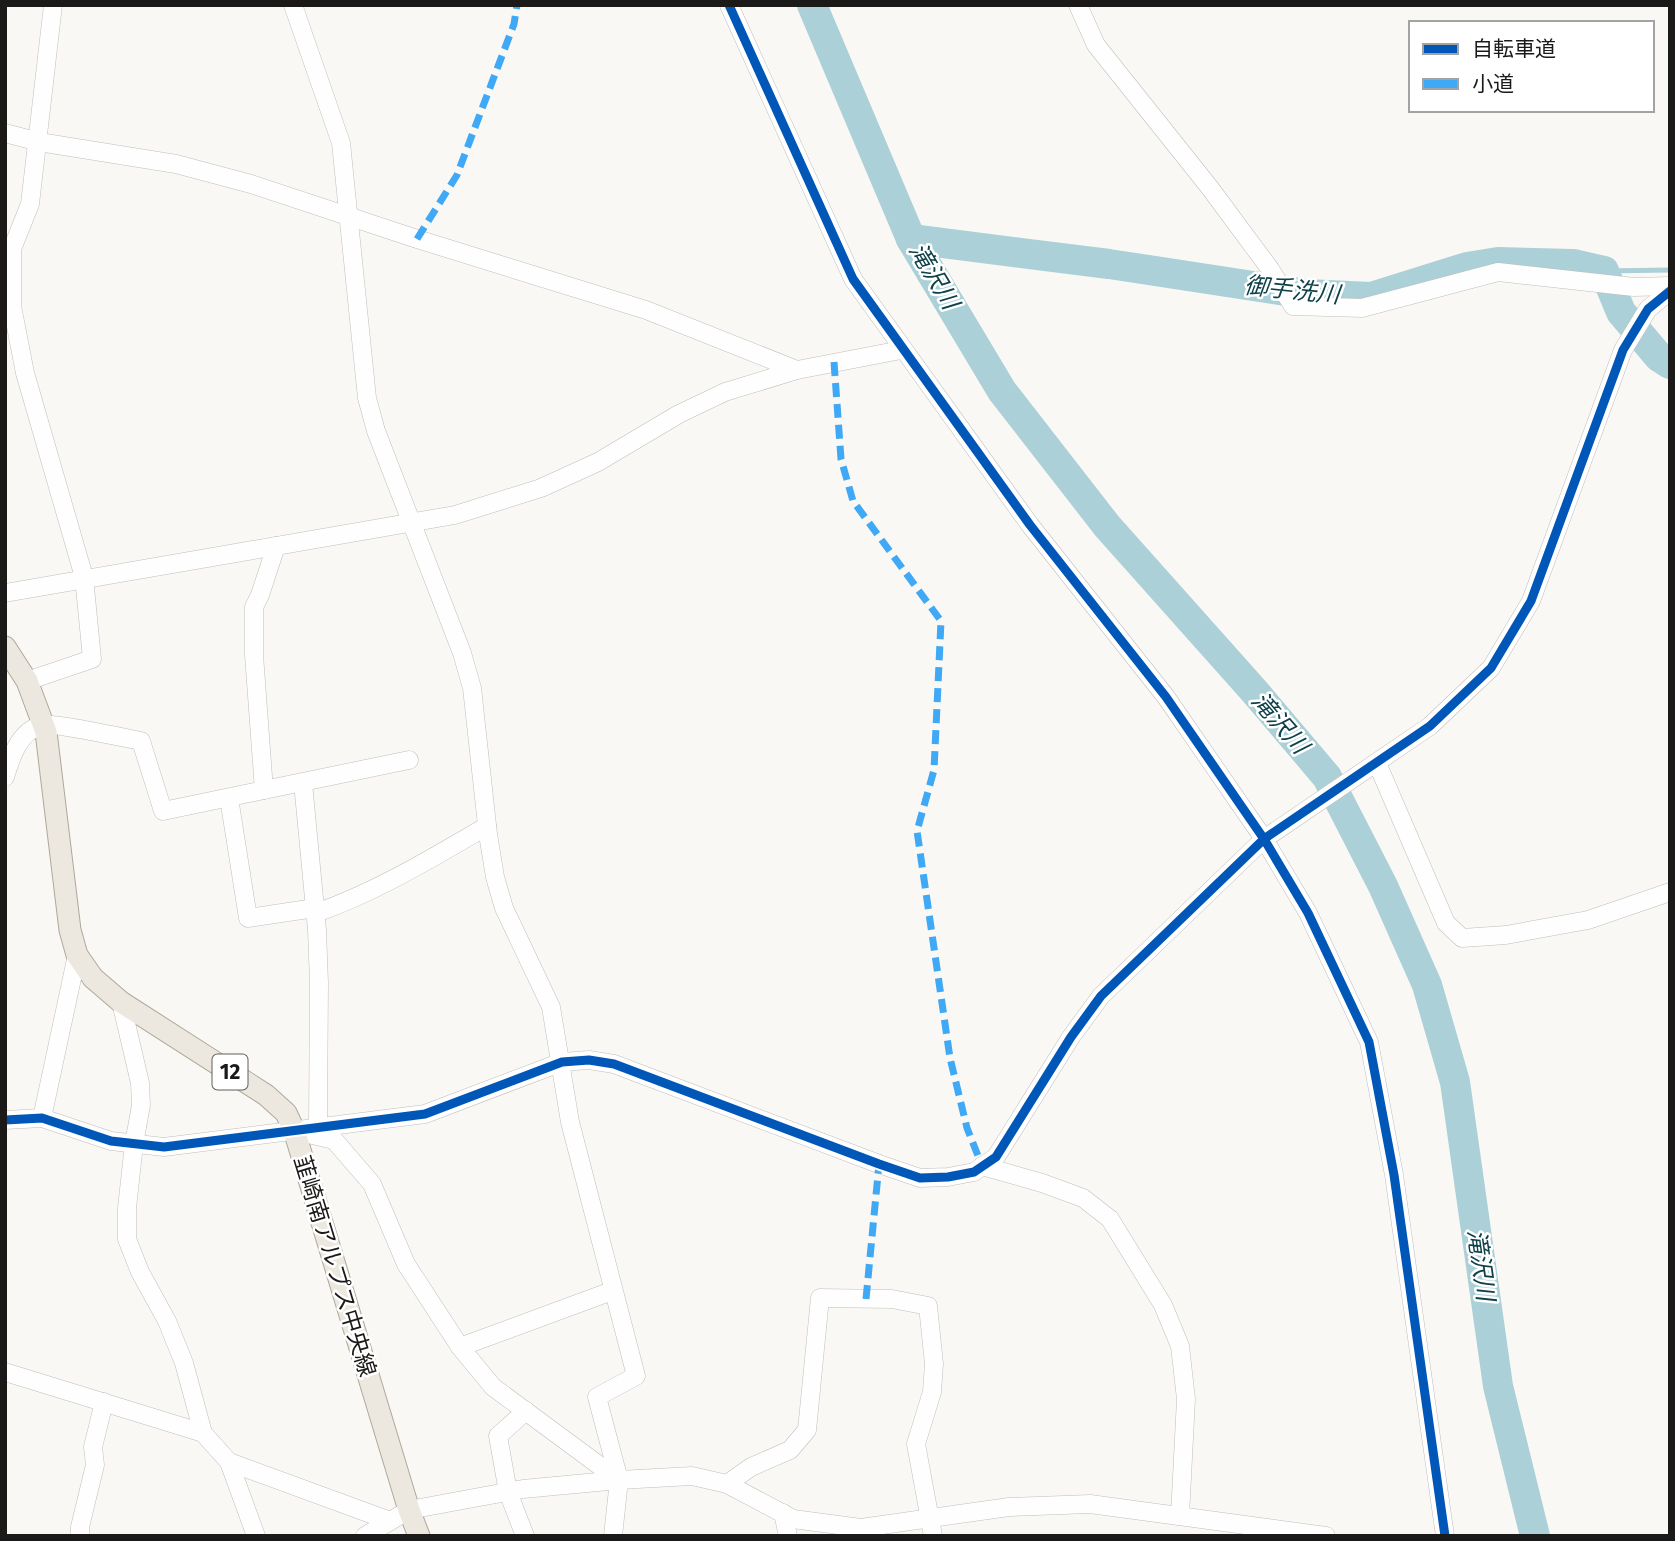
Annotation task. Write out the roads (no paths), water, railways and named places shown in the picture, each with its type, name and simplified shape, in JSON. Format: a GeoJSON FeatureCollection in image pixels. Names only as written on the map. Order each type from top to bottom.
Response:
{"type":"FeatureCollection","features":[{"type":"Feature","properties":{"kind":"main road","name":"韮崎南アルプス中央線"},"geometry":{"type":"LineString","coordinates":[[5,647],[27,681],[43,724],[70,930],[78,955],[93,978],[121,1002],[267,1095],[286,1113],[294,1130],[400,1515],[419,1536]]}},
{"type":"Feature","properties":{"kind":"street"},"geometry":{"type":"LineString","coordinates":[[27,681],[92,659],[84,578],[25,373],[8,281],[12,249],[30,204],[53,5]]}},
{"type":"Feature","properties":{"kind":"street"},"geometry":{"type":"LineString","coordinates":[[293,5],[341,143],[367,398],[376,431],[462,653],[472,688],[495,877],[504,908],[551,1007],[570,1122],[636,1376],[597,1397],[620,1480],[613,1536]]}},
{"type":"Feature","properties":{"kind":"street"},"geometry":{"type":"LineString","coordinates":[[729,5],[853,279],[901,350],[1030,525],[1166,697],[1264,839],[1308,913],[1369,1042],[1394,1175],[1445,1536]]}},
{"type":"Feature","properties":{"kind":"street"},"geometry":{"type":"LineString","coordinates":[[1078,5],[1097,45],[1210,188],[1270,269],[1293,306],[1362,308],[1498,272],[1670,289]]}},
{"type":"Feature","properties":{"kind":"street"},"geometry":{"type":"LineString","coordinates":[[5,132],[39,142],[176,164],[251,184],[646,310],[797,370]]}},
{"type":"Feature","properties":{"kind":"street"},"geometry":{"type":"LineString","coordinates":[[5,1120],[42,1118],[111,1141],[164,1147],[425,1114],[562,1062],[589,1060],[614,1064],[920,1178],[974,1172],[996,1157],[1070,1037],[1101,996],[1264,839],[1430,726],[1491,668],[1531,601],[1623,350],[1648,309],[1670,289]]}},
{"type":"Feature","properties":{"kind":"street"},"geometry":{"type":"LineString","coordinates":[[5,593],[455,515],[541,488],[598,462],[679,414],[725,391],[797,370],[901,350]]}},
{"type":"Feature","properties":{"kind":"street"},"geometry":{"type":"LineString","coordinates":[[264,790],[254,655],[254,607],[276,546]]}},
{"type":"Feature","properties":{"kind":"street"},"geometry":{"type":"LineString","coordinates":[[5,777],[12,753],[26,734],[43,724],[141,741],[163,811],[409,760]]}},
{"type":"Feature","properties":{"kind":"street"},"geometry":{"type":"LineString","coordinates":[[1370,768],[1446,923],[1462,938],[1506,935],[1588,920],[1670,892]]}},
{"type":"Feature","properties":{"kind":"street"},"geometry":{"type":"LineString","coordinates":[[303,783],[316,911],[319,983],[318,1127]]}},
{"type":"Feature","properties":{"kind":"street"},"geometry":{"type":"LineString","coordinates":[[229,798],[248,918],[316,911],[336,906],[429,860],[487,825]]}},
{"type":"Feature","properties":{"kind":"street"},"geometry":{"type":"LineString","coordinates":[[42,1118],[78,955]]}},
{"type":"Feature","properties":{"kind":"street"},"geometry":{"type":"LineString","coordinates":[[121,1002],[140,1083],[141,1105],[127,1208],[127,1239],[184,1363],[203,1433],[229,1462],[256,1536]]}},
{"type":"Feature","properties":{"kind":"street"},"geometry":{"type":"LineString","coordinates":[[294,1130],[334,1140],[372,1184],[406,1264],[460,1347],[493,1387],[620,1480]]}},
{"type":"Feature","properties":{"kind":"street"},"geometry":{"type":"LineString","coordinates":[[982,1166],[1083,1198],[1110,1219],[1137,1259],[1163,1305],[1180,1346],[1186,1399],[1180,1516]]}},
{"type":"Feature","properties":{"kind":"street"},"geometry":{"type":"LineString","coordinates":[[460,1347],[612,1291]]}},
{"type":"Feature","properties":{"kind":"street"},"geometry":{"type":"LineString","coordinates":[[727,1484],[751,1466],[790,1450],[807,1430],[820,1298],[892,1299],[928,1306],[934,1364],[932,1392],[916,1444],[932,1527]]}},
{"type":"Feature","properties":{"kind":"street"},"geometry":{"type":"LineString","coordinates":[[5,1372],[203,1433]]}},
{"type":"Feature","properties":{"kind":"street"},"geometry":{"type":"LineString","coordinates":[[80,1536],[94,1465],[93,1447],[103,1402]]}},
{"type":"Feature","properties":{"kind":"street"},"geometry":{"type":"LineString","coordinates":[[525,1536],[508,1492],[498,1436],[526,1411]]}},
{"type":"Feature","properties":{"kind":"street"},"geometry":{"type":"LineString","coordinates":[[229,1462],[400,1515]]}},
{"type":"Feature","properties":{"kind":"street"},"geometry":{"type":"LineString","coordinates":[[365,1536],[400,1515],[508,1492],[620,1480],[692,1476],[727,1484],[793,1519],[861,1528],[932,1527],[1009,1507],[1090,1504],[1180,1516],[1200,1527],[1325,1536]]}},
{"type":"Feature","properties":{"kind":"street"},"geometry":{"type":"LineString","coordinates":[[783,1513],[788,1536]]}},
{"type":"Feature","properties":{"kind":"waterway","name":"滝沢川"},"geometry":{"type":"LineString","coordinates":[[812,5],[911,239],[1002,391],[1107,526],[1327,777],[1383,886],[1427,985],[1455,1082],[1498,1386],[1535,1536]]}},
{"type":"Feature","properties":{"kind":"waterway","name":"御手洗川"},"geometry":{"type":"LineString","coordinates":[[911,239],[1109,264],[1306,294],[1371,297],[1467,267],[1498,262],[1573,264],[1604,271],[1621,312],[1659,357],[1670,364]]}},
{"type":"Feature","properties":{"kind":"waterway","name":"御手洗川"},"geometry":{"type":"LineString","coordinates":[[1604,271],[1670,270]]}}]}
